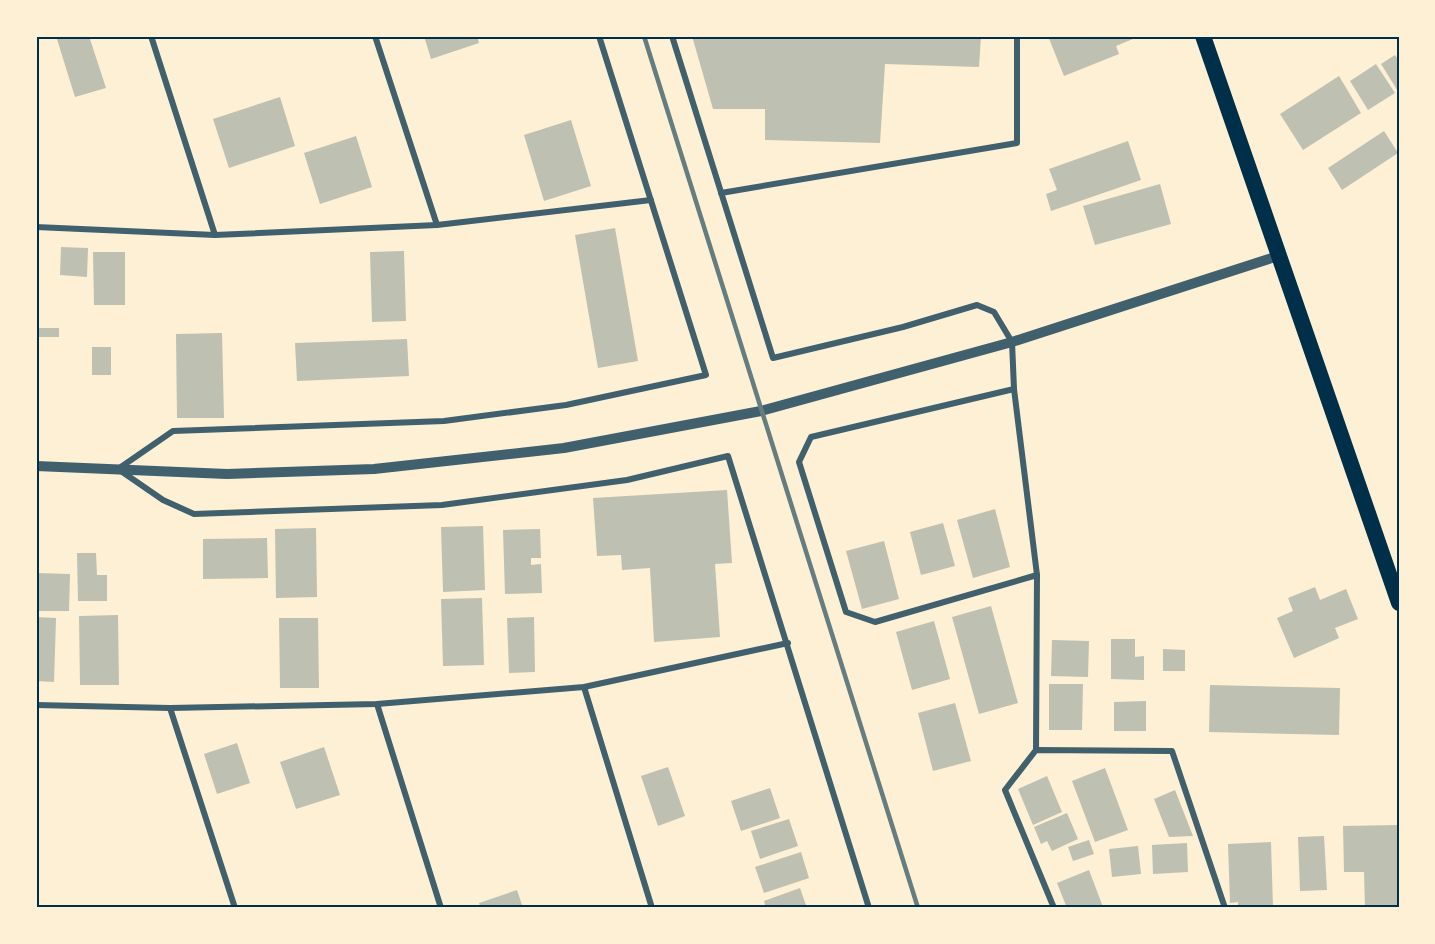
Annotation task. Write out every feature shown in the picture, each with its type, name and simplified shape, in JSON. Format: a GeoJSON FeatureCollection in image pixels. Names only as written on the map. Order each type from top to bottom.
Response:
{"type":"FeatureCollection","features":[{"type":"Feature","properties":{"kind":"highway"},"geometry":{"type":"LineString","coordinates":[[1203,36],[1399,603]]}},
{"type":"Feature","properties":{"kind":"street"},"geometry":{"type":"LineString","coordinates":[[151,36],[215,235]]}},
{"type":"Feature","properties":{"kind":"street"},"geometry":{"type":"LineString","coordinates":[[375,36],[437,225]]}},
{"type":"Feature","properties":{"kind":"street"},"geometry":{"type":"LineString","coordinates":[[118,469],[173,431],[444,421],[566,405],[706,375],[599,36]]}},
{"type":"Feature","properties":{"kind":"street"},"geometry":{"type":"LineString","coordinates":[[672,36],[773,358],[903,327],[977,305],[994,312],[1012,342],[1014,389],[1037,575],[1036,750],[1005,790],[1054,908]]}},
{"type":"Feature","properties":{"kind":"street"},"geometry":{"type":"LineString","coordinates":[[721,193],[1017,143],[1017,36]]}},
{"type":"Feature","properties":{"kind":"street"},"geometry":{"type":"LineString","coordinates":[[36,227],[215,235],[437,225],[651,200]]}},
{"type":"Feature","properties":{"kind":"street"},"geometry":{"type":"LineString","coordinates":[[36,466],[227,474],[374,469],[564,448],[761,411],[1012,342],[1278,256]]}},
{"type":"Feature","properties":{"kind":"street"},"geometry":{"type":"LineString","coordinates":[[1014,389],[811,437],[799,462],[846,612],[875,622],[1037,575]]}},
{"type":"Feature","properties":{"kind":"street"},"geometry":{"type":"LineString","coordinates":[[118,469],[163,501],[194,514],[442,505],[627,480],[728,456],[869,908]]}},
{"type":"Feature","properties":{"kind":"street"},"geometry":{"type":"LineString","coordinates":[[36,705],[170,708],[378,704],[584,687],[788,643]]}},
{"type":"Feature","properties":{"kind":"street"},"geometry":{"type":"LineString","coordinates":[[584,687],[652,908]]}},
{"type":"Feature","properties":{"kind":"street"},"geometry":{"type":"LineString","coordinates":[[378,704],[441,908]]}},
{"type":"Feature","properties":{"kind":"street"},"geometry":{"type":"LineString","coordinates":[[170,708],[235,908]]}},
{"type":"Feature","properties":{"kind":"street"},"geometry":{"type":"LineString","coordinates":[[1036,750],[1172,751],[1225,908]]}},
{"type":"Feature","properties":{"kind":"building"},"geometry":{"type":"Polygon","coordinates":[[[56,36],[89,36],[106,88],[75,97],[56,36]]]}},
{"type":"Feature","properties":{"kind":"building"},"geometry":{"type":"Polygon","coordinates":[[[424,36],[477,36],[479,43],[431,59],[424,36]]]}},
{"type":"Feature","properties":{"kind":"building"},"geometry":{"type":"Polygon","coordinates":[[[692,36],[981,36],[979,67],[885,64],[880,143],[765,140],[765,109],[713,109],[692,36]]]}},
{"type":"Feature","properties":{"kind":"building"},"geometry":{"type":"Polygon","coordinates":[[[1048,36],[1140,36],[1116,46],[1119,54],[1064,76],[1048,36]]]}},
{"type":"Feature","properties":{"kind":"building"},"geometry":{"type":"Polygon","coordinates":[[[1395,55],[1399,61],[1399,93],[1381,64],[1395,55]]]}},
{"type":"Feature","properties":{"kind":"building"},"geometry":{"type":"Polygon","coordinates":[[[1376,64],[1395,93],[1368,110],[1350,81],[1376,64]]]}},
{"type":"Feature","properties":{"kind":"building"},"geometry":{"type":"Polygon","coordinates":[[[1339,76],[1361,113],[1303,150],[1280,114],[1339,76]]]}},
{"type":"Feature","properties":{"kind":"building"},"geometry":{"type":"Polygon","coordinates":[[[280,97],[295,146],[229,168],[213,119],[280,97]]]}},
{"type":"Feature","properties":{"kind":"building"},"geometry":{"type":"Polygon","coordinates":[[[571,120],[591,186],[544,201],[524,135],[571,120]]]}},
{"type":"Feature","properties":{"kind":"building"},"geometry":{"type":"Polygon","coordinates":[[[1384,131],[1398,153],[1342,190],[1328,168],[1384,131]]]}},
{"type":"Feature","properties":{"kind":"building"},"geometry":{"type":"Polygon","coordinates":[[[356,136],[372,187],[320,204],[304,153],[356,136]]]}},
{"type":"Feature","properties":{"kind":"building"},"geometry":{"type":"Polygon","coordinates":[[[1128,141],[1141,180],[1051,211],[1046,194],[1057,190],[1049,169],[1128,141]]]}},
{"type":"Feature","properties":{"kind":"building"},"geometry":{"type":"Polygon","coordinates":[[[1160,184],[1171,224],[1095,245],[1083,206],[1160,184]]]}},
{"type":"Feature","properties":{"kind":"building"},"geometry":{"type":"Polygon","coordinates":[[[615,228],[638,361],[598,368],[575,235],[615,228]]]}},
{"type":"Feature","properties":{"kind":"building"},"geometry":{"type":"Polygon","coordinates":[[[61,247],[88,248],[87,277],[60,275],[61,247]]]}},
{"type":"Feature","properties":{"kind":"building"},"geometry":{"type":"Polygon","coordinates":[[[404,251],[406,321],[372,322],[370,252],[404,251]]]}},
{"type":"Feature","properties":{"kind":"building"},"geometry":{"type":"Polygon","coordinates":[[[93,252],[125,252],[125,305],[94,305],[93,252]]]}},
{"type":"Feature","properties":{"kind":"building"},"geometry":{"type":"Polygon","coordinates":[[[36,328],[59,328],[59,337],[36,337],[36,328]]]}},
{"type":"Feature","properties":{"kind":"building"},"geometry":{"type":"Polygon","coordinates":[[[222,333],[224,418],[177,418],[176,334],[222,333]]]}},
{"type":"Feature","properties":{"kind":"building"},"geometry":{"type":"Polygon","coordinates":[[[407,339],[409,376],[297,381],[295,343],[407,339]]]}},
{"type":"Feature","properties":{"kind":"building"},"geometry":{"type":"Polygon","coordinates":[[[92,347],[111,347],[111,375],[92,375],[92,347]]]}},
{"type":"Feature","properties":{"kind":"building"},"geometry":{"type":"Polygon","coordinates":[[[727,490],[732,563],[715,564],[720,637],[654,642],[650,568],[622,570],[621,555],[597,556],[593,498],[727,490]]]}},
{"type":"Feature","properties":{"kind":"building"},"geometry":{"type":"Polygon","coordinates":[[[995,509],[1010,567],[973,578],[957,520],[995,509]]]}},
{"type":"Feature","properties":{"kind":"building"},"geometry":{"type":"Polygon","coordinates":[[[943,523],[955,566],[921,575],[910,532],[943,523]]]}},
{"type":"Feature","properties":{"kind":"building"},"geometry":{"type":"Polygon","coordinates":[[[483,526],[485,590],[443,592],[441,527],[483,526]]]}},
{"type":"Feature","properties":{"kind":"building"},"geometry":{"type":"Polygon","coordinates":[[[316,528],[317,597],[276,598],[275,529],[316,528]]]}},
{"type":"Feature","properties":{"kind":"building"},"geometry":{"type":"Polygon","coordinates":[[[540,529],[541,558],[531,558],[531,565],[541,564],[542,593],[505,594],[503,530],[540,529]]]}},
{"type":"Feature","properties":{"kind":"building"},"geometry":{"type":"Polygon","coordinates":[[[267,538],[268,578],[203,579],[203,539],[267,538]]]}},
{"type":"Feature","properties":{"kind":"building"},"geometry":{"type":"Polygon","coordinates":[[[884,541],[899,599],[862,609],[846,551],[884,541]]]}},
{"type":"Feature","properties":{"kind":"building"},"geometry":{"type":"Polygon","coordinates":[[[77,553],[96,553],[97,575],[107,575],[107,601],[78,601],[77,553]]]}},
{"type":"Feature","properties":{"kind":"building"},"geometry":{"type":"Polygon","coordinates":[[[36,573],[70,574],[69,611],[36,611],[36,573]]]}},
{"type":"Feature","properties":{"kind":"building"},"geometry":{"type":"Polygon","coordinates":[[[1315,587],[1320,600],[1346,589],[1358,619],[1335,628],[1339,638],[1294,658],[1277,618],[1293,611],[1288,598],[1315,587]]]}},
{"type":"Feature","properties":{"kind":"building"},"geometry":{"type":"Polygon","coordinates":[[[482,598],[484,665],[443,666],[441,599],[482,598]]]}},
{"type":"Feature","properties":{"kind":"building"},"geometry":{"type":"Polygon","coordinates":[[[991,606],[1018,703],[979,714],[952,617],[991,606]]]}},
{"type":"Feature","properties":{"kind":"building"},"geometry":{"type":"Polygon","coordinates":[[[118,615],[119,685],[80,685],[79,616],[118,615]]]}},
{"type":"Feature","properties":{"kind":"building"},"geometry":{"type":"Polygon","coordinates":[[[36,617],[56,618],[54,682],[36,681],[36,617]]]}},
{"type":"Feature","properties":{"kind":"building"},"geometry":{"type":"Polygon","coordinates":[[[534,617],[535,672],[509,673],[507,618],[534,617]]]}},
{"type":"Feature","properties":{"kind":"building"},"geometry":{"type":"Polygon","coordinates":[[[279,618],[318,618],[319,688],[280,688],[279,618]]]}},
{"type":"Feature","properties":{"kind":"building"},"geometry":{"type":"Polygon","coordinates":[[[934,621],[950,679],[912,690],[896,632],[934,621]]]}},
{"type":"Feature","properties":{"kind":"building"},"geometry":{"type":"Polygon","coordinates":[[[1111,639],[1135,639],[1135,657],[1144,656],[1144,680],[1111,679],[1111,639]]]}},
{"type":"Feature","properties":{"kind":"building"},"geometry":{"type":"Polygon","coordinates":[[[1052,640],[1089,641],[1088,677],[1051,676],[1052,640]]]}},
{"type":"Feature","properties":{"kind":"building"},"geometry":{"type":"Polygon","coordinates":[[[1163,649],[1185,650],[1185,671],[1163,671],[1163,649]]]}},
{"type":"Feature","properties":{"kind":"building"},"geometry":{"type":"Polygon","coordinates":[[[1049,684],[1083,684],[1082,730],[1049,730],[1049,684]]]}},
{"type":"Feature","properties":{"kind":"building"},"geometry":{"type":"Polygon","coordinates":[[[1210,685],[1340,688],[1339,735],[1209,732],[1210,685]]]}},
{"type":"Feature","properties":{"kind":"building"},"geometry":{"type":"Polygon","coordinates":[[[1146,701],[1146,731],[1114,731],[1114,702],[1146,701]]]}},
{"type":"Feature","properties":{"kind":"building"},"geometry":{"type":"Polygon","coordinates":[[[955,703],[971,761],[933,771],[918,713],[955,703]]]}},
{"type":"Feature","properties":{"kind":"building"},"geometry":{"type":"Polygon","coordinates":[[[237,743],[250,783],[217,794],[204,754],[237,743]]]}},
{"type":"Feature","properties":{"kind":"building"},"geometry":{"type":"Polygon","coordinates":[[[324,747],[340,795],[296,809],[280,762],[324,747]]]}},
{"type":"Feature","properties":{"kind":"building"},"geometry":{"type":"Polygon","coordinates":[[[668,767],[685,816],[658,826],[641,776],[668,767]]]}},
{"type":"Feature","properties":{"kind":"building"},"geometry":{"type":"Polygon","coordinates":[[[1105,768],[1128,830],[1095,842],[1072,781],[1105,768]]]}},
{"type":"Feature","properties":{"kind":"building"},"geometry":{"type":"Polygon","coordinates":[[[1047,776],[1062,812],[1033,825],[1018,789],[1047,776]]]}},
{"type":"Feature","properties":{"kind":"building"},"geometry":{"type":"Polygon","coordinates":[[[770,788],[780,818],[741,831],[731,801],[770,788]]]}},
{"type":"Feature","properties":{"kind":"building"},"geometry":{"type":"Polygon","coordinates":[[[1175,790],[1193,836],[1169,837],[1154,799],[1175,790]]]}},
{"type":"Feature","properties":{"kind":"building"},"geometry":{"type":"Polygon","coordinates":[[[1067,813],[1078,839],[1052,851],[1047,841],[1041,844],[1034,827],[1067,813]]]}},
{"type":"Feature","properties":{"kind":"building"},"geometry":{"type":"Polygon","coordinates":[[[789,819],[798,846],[760,859],[751,831],[789,819]]]}},
{"type":"Feature","properties":{"kind":"building"},"geometry":{"type":"Polygon","coordinates":[[[1399,825],[1399,908],[1365,908],[1364,872],[1344,872],[1343,826],[1399,825]]]}},
{"type":"Feature","properties":{"kind":"building"},"geometry":{"type":"Polygon","coordinates":[[[1324,836],[1327,890],[1300,891],[1298,837],[1324,836]]]}},
{"type":"Feature","properties":{"kind":"building"},"geometry":{"type":"Polygon","coordinates":[[[1089,840],[1094,854],[1073,861],[1068,847],[1089,840]]]}},
{"type":"Feature","properties":{"kind":"building"},"geometry":{"type":"Polygon","coordinates":[[[1271,842],[1273,908],[1238,908],[1238,902],[1230,903],[1228,844],[1271,842]]]}},
{"type":"Feature","properties":{"kind":"building"},"geometry":{"type":"Polygon","coordinates":[[[1187,843],[1188,872],[1153,874],[1152,845],[1187,843]]]}},
{"type":"Feature","properties":{"kind":"building"},"geometry":{"type":"Polygon","coordinates":[[[1138,846],[1141,874],[1112,877],[1109,849],[1138,846]]]}},
{"type":"Feature","properties":{"kind":"building"},"geometry":{"type":"Polygon","coordinates":[[[801,852],[809,878],[764,893],[755,867],[801,852]]]}},
{"type":"Feature","properties":{"kind":"building"},"geometry":{"type":"Polygon","coordinates":[[[1089,870],[1103,907],[1067,908],[1057,883],[1089,870]]]}},
{"type":"Feature","properties":{"kind":"building"},"geometry":{"type":"Polygon","coordinates":[[[800,888],[807,908],[766,908],[764,901],[800,888]]]}},
{"type":"Feature","properties":{"kind":"building"},"geometry":{"type":"Polygon","coordinates":[[[517,890],[523,908],[481,908],[479,903],[517,890]]]}},
{"type":"Feature","properties":{"kind":"railway"},"geometry":{"type":"LineString","coordinates":[[644,36],[918,908]]}}]}
